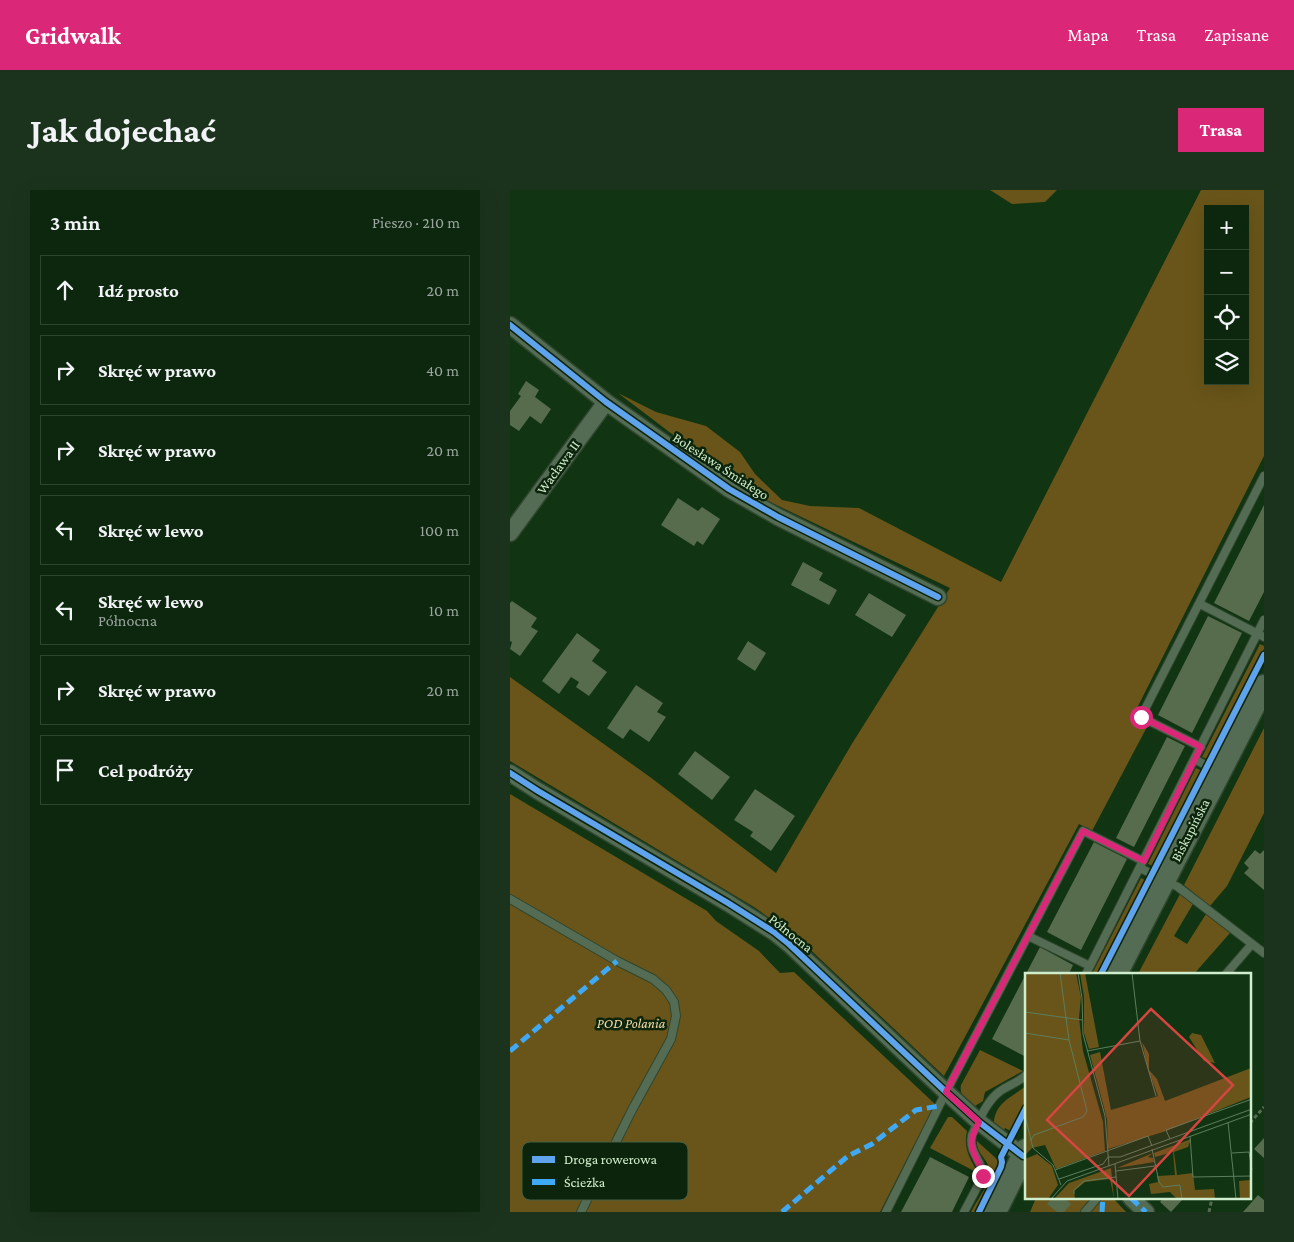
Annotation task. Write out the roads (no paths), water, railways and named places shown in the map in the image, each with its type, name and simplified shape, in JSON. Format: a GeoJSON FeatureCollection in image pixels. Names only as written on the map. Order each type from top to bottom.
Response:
{"type":"FeatureCollection","features":[{"type":"Feature","properties":{"kind":"street","name":"Bolesława Śmiałego"},"geometry":{"type":"LineString","coordinates":[[510,325],[606,402],[729,489],[778,517],[938,597]]}},
{"type":"Feature","properties":{"kind":"street","name":"Wacława II"},"geometry":{"type":"LineString","coordinates":[[510,533],[606,402]]}},
{"type":"Feature","properties":{"kind":"street","name":"Biskupińska"},"geometry":{"type":"LineString","coordinates":[[1117,973],[1264,686]]}},
{"type":"Feature","properties":{"kind":"street","name":"Północna"},"geometry":{"type":"LineString","coordinates":[[510,773],[774,932],[979,1122],[1025,1153]]}},
{"type":"Feature","properties":{"kind":"street"},"geometry":{"type":"LineString","coordinates":[[995,1212],[1025,1153]]}},
{"type":"Feature","properties":{"kind":"street"},"geometry":{"type":"LineString","coordinates":[[1133,1200],[1146,1212]]}},
{"type":"Feature","properties":{"kind":"lane"},"geometry":{"type":"LineString","coordinates":[[1201,747],[1141,717],[1264,476]]}},
{"type":"Feature","properties":{"kind":"lane"},"geometry":{"type":"LineString","coordinates":[[1200,604],[1260,636]]}},
{"type":"Feature","properties":{"kind":"lane"},"geometry":{"type":"LineString","coordinates":[[1086,973],[1194,759],[1260,636],[1264,620]]}},
{"type":"Feature","properties":{"kind":"lane"},"geometry":{"type":"LineString","coordinates":[[1194,759],[1220,772]]}},
{"type":"Feature","properties":{"kind":"lane"},"geometry":{"type":"LineString","coordinates":[[886,1212],[946,1092],[1083,831],[1178,887],[1264,953]]}},
{"type":"Feature","properties":{"kind":"lane"},"geometry":{"type":"LineString","coordinates":[[510,899],[617,961],[653,979],[666,990],[674,1002],[676,1016],[671,1039],[616,1142]]}},
{"type":"Feature","properties":{"kind":"lane"},"geometry":{"type":"LineString","coordinates":[[1028,936],[1090,966]]}},
{"type":"Feature","properties":{"kind":"lane"},"geometry":{"type":"LineString","coordinates":[[1227,973],[1252,944]]}},
{"type":"Feature","properties":{"kind":"lane"},"geometry":{"type":"LineString","coordinates":[[964,1212],[983,1176],[983,1171],[972,1150],[971,1141],[979,1122],[990,1102],[1000,1091],[1020,1081],[1025,1076]]}},
{"type":"Feature","properties":{"kind":"lane"},"geometry":{"type":"LineString","coordinates":[[581,1212],[587,1200]]}},
{"type":"Feature","properties":{"kind":"lane"},"geometry":{"type":"LineString","coordinates":[[1086,1212],[1095,1200]]}},
{"type":"Feature","properties":{"kind":"park label","name":"POD Polania"},"geometry":{"type":"Point","coordinates":[631,1023]}}]}
